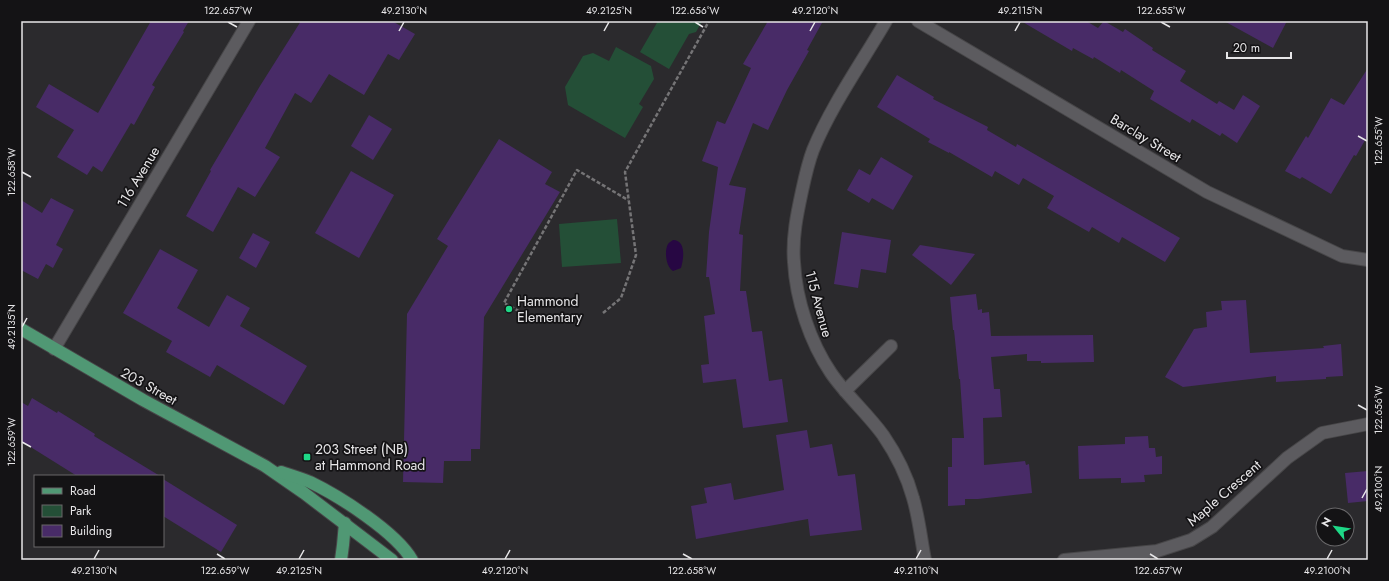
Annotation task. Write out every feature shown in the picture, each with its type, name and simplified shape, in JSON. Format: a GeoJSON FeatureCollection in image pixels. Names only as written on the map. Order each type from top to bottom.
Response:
{"type":"FeatureCollection","features":[{"type":"Feature","properties":{"kind":"main road","name":"203 Street"},"geometry":{"type":"LineString","coordinates":[[21,330],[143,400],[265,466],[345,523],[392,560]]}},
{"type":"Feature","properties":{"kind":"main road","name":"203 Street"},"geometry":{"type":"LineString","coordinates":[[265,466],[310,483],[348,504],[386,531],[406,551],[412,560]]}},
{"type":"Feature","properties":{"kind":"main road"},"geometry":{"type":"LineString","coordinates":[[341,560],[345,523]]}},
{"type":"Feature","properties":{"kind":"street","name":"116 Avenue"},"geometry":{"type":"LineString","coordinates":[[54,349],[248,21]]}},
{"type":"Feature","properties":{"kind":"street","name":"115 Avenue"},"geometry":{"type":"LineString","coordinates":[[886,21],[824,128],[813,151],[799,206],[794,235],[794,262],[796,283],[807,326],[816,347],[831,373],[883,435],[905,475],[913,498],[925,560]]}},
{"type":"Feature","properties":{"kind":"street","name":"Barclay Street"},"geometry":{"type":"LineString","coordinates":[[918,21],[1207,192],[1342,256],[1368,260]]}},
{"type":"Feature","properties":{"kind":"street"},"geometry":{"type":"LineString","coordinates":[[845,391],[891,346]]}},
{"type":"Feature","properties":{"kind":"street","name":"Maple Crescent"},"geometry":{"type":"LineString","coordinates":[[1064,560],[1157,551],[1191,540],[1212,527],[1287,458],[1322,433],[1368,424]]}},
{"type":"Feature","properties":{"kind":"path"},"geometry":{"type":"LineString","coordinates":[[603,313],[621,298],[636,255],[625,172],[709,21]]}},
{"type":"Feature","properties":{"kind":"path"},"geometry":{"type":"LineString","coordinates":[[535,320],[504,303],[577,170],[628,200]]}},
{"type":"Feature","properties":{"kind":"green space"},"geometry":{"type":"Polygon","coordinates":[[[658,21],[702,21],[696,32],[689,34],[669,69],[640,52],[658,21]]]}},
{"type":"Feature","properties":{"kind":"green space"},"geometry":{"type":"Polygon","coordinates":[[[616,47],[651,66],[654,79],[639,104],[643,107],[625,138],[568,105],[565,87],[583,56],[593,53],[609,61],[616,47]]]}},
{"type":"Feature","properties":{"kind":"green space"},"geometry":{"type":"Polygon","coordinates":[[[617,219],[621,263],[562,267],[559,224],[617,219]]]}},
{"type":"Feature","properties":{"kind":"shaded area"},"geometry":{"type":"Polygon","coordinates":[[[673,240],[680,243],[682,246],[683,259],[681,268],[673,271],[667,263],[666,255],[668,244],[673,240]]]}},
{"type":"Feature","properties":{"kind":"building"},"geometry":{"type":"Polygon","coordinates":[[[151,21],[189,21],[152,85],[155,87],[134,125],[131,123],[102,172],[93,166],[87,175],[57,157],[74,130],[36,107],[49,84],[98,113],[151,21]]]}},
{"type":"Feature","properties":{"kind":"building"},"geometry":{"type":"Polygon","coordinates":[[[301,21],[392,21],[415,34],[399,60],[388,54],[364,95],[329,74],[311,103],[295,93],[265,148],[280,157],[255,197],[238,187],[213,232],[186,216],[211,171],[210,170],[301,21]]]}},
{"type":"Feature","properties":{"kind":"building"},"geometry":{"type":"Polygon","coordinates":[[[768,21],[823,21],[807,50],[809,51],[787,90],[768,130],[753,123],[729,185],[746,188],[739,234],[743,235],[740,291],[746,291],[752,332],[762,331],[769,381],[782,379],[788,422],[743,428],[736,379],[703,383],[701,365],[709,364],[704,316],[715,314],[709,277],[706,277],[709,232],[718,167],[702,161],[717,121],[725,124],[751,68],[743,64],[768,21]]]}},
{"type":"Feature","properties":{"kind":"building"},"geometry":{"type":"Polygon","coordinates":[[[1021,21],[1086,21],[1098,28],[1104,21],[1123,32],[1125,29],[1153,48],[1152,50],[1186,71],[1180,81],[1217,104],[1219,101],[1234,110],[1243,95],[1260,106],[1237,143],[1222,133],[1220,136],[1192,119],[1190,123],[1150,99],[1154,91],[1121,70],[1120,73],[1094,57],[1093,59],[1073,48],[1072,51],[1021,21]]]}},
{"type":"Feature","properties":{"kind":"building"},"geometry":{"type":"Polygon","coordinates":[[[1224,21],[1287,21],[1273,48],[1224,21]]]}},
{"type":"Feature","properties":{"kind":"building"},"geometry":{"type":"Polygon","coordinates":[[[1368,68],[1368,135],[1356,156],[1354,155],[1331,194],[1302,177],[1300,179],[1285,171],[1306,136],[1308,138],[1331,98],[1344,105],[1368,68]]]}},
{"type":"Feature","properties":{"kind":"building"},"geometry":{"type":"Polygon","coordinates":[[[897,75],[934,97],[933,99],[988,127],[987,130],[1016,147],[1017,144],[1180,238],[1165,262],[1122,237],[1119,243],[1092,227],[1089,232],[1047,208],[1054,196],[1023,178],[1019,185],[995,171],[992,177],[949,152],[928,142],[930,139],[877,107],[897,75]]]}},
{"type":"Feature","properties":{"kind":"building"},"geometry":{"type":"Polygon","coordinates":[[[369,115],[392,129],[373,160],[351,146],[369,115]]]}},
{"type":"Feature","properties":{"kind":"building"},"geometry":{"type":"Polygon","coordinates":[[[499,139],[552,172],[545,184],[560,192],[484,317],[480,449],[471,449],[471,461],[444,461],[443,483],[403,482],[407,314],[448,246],[437,239],[499,139]]]}},
{"type":"Feature","properties":{"kind":"building"},"geometry":{"type":"Polygon","coordinates":[[[881,157],[913,176],[893,210],[872,198],[869,203],[847,190],[859,169],[870,175],[881,157]]]}},
{"type":"Feature","properties":{"kind":"building"},"geometry":{"type":"Polygon","coordinates":[[[351,171],[394,195],[359,258],[315,233],[351,171]]]}},
{"type":"Feature","properties":{"kind":"building"},"geometry":{"type":"Polygon","coordinates":[[[51,198],[74,210],[56,245],[63,249],[53,268],[46,264],[38,279],[21,270],[21,200],[42,213],[51,198]]]}},
{"type":"Feature","properties":{"kind":"building"},"geometry":{"type":"Polygon","coordinates":[[[842,232],[891,240],[886,273],[861,269],[858,288],[834,284],[842,232]]]}},
{"type":"Feature","properties":{"kind":"building"},"geometry":{"type":"Polygon","coordinates":[[[253,233],[270,242],[256,268],[239,258],[253,233]]]}},
{"type":"Feature","properties":{"kind":"building"},"geometry":{"type":"Polygon","coordinates":[[[920,245],[975,254],[951,285],[912,255],[920,245]]]}},
{"type":"Feature","properties":{"kind":"building"},"geometry":{"type":"Polygon","coordinates":[[[160,249],[198,270],[177,308],[209,327],[227,295],[250,308],[240,326],[307,366],[284,405],[217,365],[210,377],[166,352],[172,341],[123,313],[160,249]]]}},
{"type":"Feature","properties":{"kind":"building"},"geometry":{"type":"Polygon","coordinates":[[[976,294],[978,310],[982,309],[982,313],[989,312],[991,336],[1093,335],[1094,362],[1041,363],[1041,361],[1027,361],[1027,354],[991,357],[994,389],[1000,389],[1002,417],[983,418],[984,465],[1025,461],[1026,465],[1029,464],[1032,493],[965,499],[965,505],[948,506],[948,467],[952,467],[952,438],[964,438],[960,379],[950,297],[976,294]]]}},
{"type":"Feature","properties":{"kind":"building"},"geometry":{"type":"Polygon","coordinates":[[[1246,300],[1250,353],[1324,348],[1323,346],[1341,344],[1343,376],[1326,377],[1326,379],[1276,382],[1276,376],[1183,387],[1165,377],[1194,329],[1207,327],[1206,312],[1222,310],[1221,301],[1246,300]]]}},
{"type":"Feature","properties":{"kind":"building"},"geometry":{"type":"Polygon","coordinates":[[[32,398],[57,413],[58,411],[95,434],[94,436],[158,475],[75,475],[21,441],[21,402],[28,406],[32,398]]]}},
{"type":"Feature","properties":{"kind":"building"},"geometry":{"type":"Polygon","coordinates":[[[807,430],[810,448],[832,444],[838,476],[855,474],[862,530],[810,536],[808,519],[696,539],[691,506],[707,503],[704,488],[731,483],[734,500],[784,490],[776,435],[807,430]]]}},
{"type":"Feature","properties":{"kind":"building"},"geometry":{"type":"Polygon","coordinates":[[[1148,436],[1149,448],[1155,448],[1156,457],[1162,456],[1162,474],[1144,475],[1145,482],[1121,483],[1121,478],[1079,479],[1078,446],[1125,444],[1125,437],[1148,436]]]}},
{"type":"Feature","properties":{"kind":"building"},"geometry":{"type":"Polygon","coordinates":[[[1368,471],[1368,501],[1348,503],[1345,473],[1368,471]]]}},
{"type":"Feature","properties":{"kind":"building"},"geometry":{"type":"Polygon","coordinates":[[[164,480],[237,525],[221,552],[164,517],[164,480]]]}},
{"type":"Feature","properties":{"kind":"place","name":"Hammond Elementary"},"geometry":{"type":"Point","coordinates":[509,309]}},
{"type":"Feature","properties":{"kind":"place","name":"203 Street (NB) at Hammond Road"},"geometry":{"type":"Point","coordinates":[307,457]}}]}
